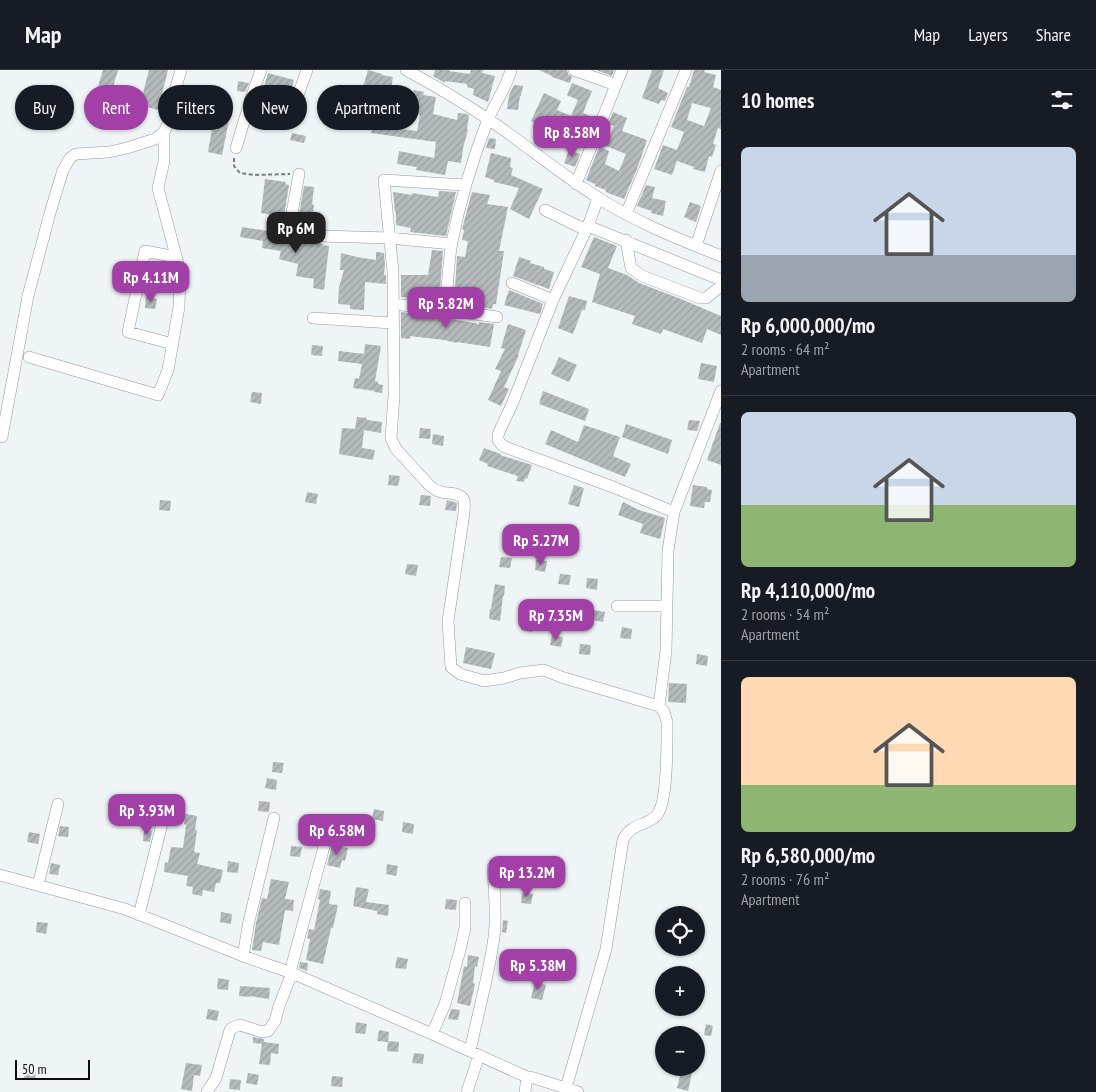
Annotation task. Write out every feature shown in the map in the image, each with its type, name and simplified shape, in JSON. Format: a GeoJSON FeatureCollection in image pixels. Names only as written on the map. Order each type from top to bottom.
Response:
{"type":"FeatureCollection","features":[{"type":"Feature","properties":{"kind":"street"},"geometry":{"type":"LineString","coordinates":[[2,437],[28,296],[63,170],[70,158],[76,154],[109,152],[127,148],[155,139],[164,132],[169,122],[181,70]]}},
{"type":"Feature","properties":{"kind":"street"},"geometry":{"type":"LineString","coordinates":[[236,148],[261,70]]}},
{"type":"Feature","properties":{"kind":"street"},"geometry":{"type":"LineString","coordinates":[[301,85],[306,70]]}},
{"type":"Feature","properties":{"kind":"street"},"geometry":{"type":"LineString","coordinates":[[406,70],[424,74],[598,198],[626,214],[721,256]]}},
{"type":"Feature","properties":{"kind":"street"},"geometry":{"type":"LineString","coordinates":[[446,310],[452,244],[465,185],[488,119],[502,93],[511,70]]}},
{"type":"Feature","properties":{"kind":"street"},"geometry":{"type":"LineString","coordinates":[[574,70],[616,85]]}},
{"type":"Feature","properties":{"kind":"street"},"geometry":{"type":"LineString","coordinates":[[576,184],[622,70]]}},
{"type":"Feature","properties":{"kind":"street"},"geometry":{"type":"LineString","coordinates":[[626,214],[686,70]]}},
{"type":"Feature","properties":{"kind":"street"},"geometry":{"type":"LineString","coordinates":[[29,358],[158,395],[168,370],[173,344],[179,307],[180,271],[158,188],[164,161],[164,132]]}},
{"type":"Feature","properties":{"kind":"street"},"geometry":{"type":"LineString","coordinates":[[696,246],[721,171]]}},
{"type":"Feature","properties":{"kind":"street"},"geometry":{"type":"LineString","coordinates":[[289,230],[299,174]]}},
{"type":"Feature","properties":{"kind":"street"},"geometry":{"type":"LineString","coordinates":[[465,185],[384,180],[393,272],[394,395],[391,438],[396,449],[434,489],[453,494],[464,500],[464,513],[448,621],[451,667],[460,674],[484,681],[544,670],[602,690],[659,706],[664,712],[667,722],[662,805],[658,814],[630,830],[623,840],[606,949],[566,1088]]}},
{"type":"Feature","properties":{"kind":"street"},"geometry":{"type":"LineString","coordinates":[[598,198],[587,228],[553,300],[498,435],[498,440],[505,447],[614,487],[674,512]]}},
{"type":"Feature","properties":{"kind":"street"},"geometry":{"type":"LineString","coordinates":[[544,210],[587,228],[626,240],[721,280]]}},
{"type":"Feature","properties":{"kind":"street"},"geometry":{"type":"LineString","coordinates":[[274,228],[321,236],[389,238],[452,244]]}},
{"type":"Feature","properties":{"kind":"street"},"geometry":{"type":"LineString","coordinates":[[626,240],[631,268],[642,276],[703,298],[721,286]]}},
{"type":"Feature","properties":{"kind":"street"},"geometry":{"type":"LineString","coordinates":[[173,344],[128,332],[145,251],[176,257]]}},
{"type":"Feature","properties":{"kind":"street"},"geometry":{"type":"LineString","coordinates":[[512,283],[553,300]]}},
{"type":"Feature","properties":{"kind":"street"},"geometry":{"type":"LineString","coordinates":[[393,304],[497,317]]}},
{"type":"Feature","properties":{"kind":"street"},"geometry":{"type":"LineString","coordinates":[[314,318],[392,323]]}},
{"type":"Feature","properties":{"kind":"street"},"geometry":{"type":"LineString","coordinates":[[659,706],[666,651],[668,551],[674,512],[721,391]]}},
{"type":"Feature","properties":{"kind":"street"},"geometry":{"type":"LineString","coordinates":[[617,606],[667,606]]}},
{"type":"Feature","properties":{"kind":"street"},"geometry":{"type":"LineString","coordinates":[[139,915],[168,800]]}},
{"type":"Feature","properties":{"kind":"street"},"geometry":{"type":"LineString","coordinates":[[38,885],[58,804]]}},
{"type":"Feature","properties":{"kind":"street"},"geometry":{"type":"LineString","coordinates":[[243,956],[249,921],[274,818]]}},
{"type":"Feature","properties":{"kind":"street"},"geometry":{"type":"LineString","coordinates":[[207,1092],[216,1078],[230,1030],[240,1026],[262,1032],[268,1030],[275,1021],[291,973],[325,843]]}},
{"type":"Feature","properties":{"kind":"street"},"geometry":{"type":"LineString","coordinates":[[467,1092],[494,936],[493,867]]}},
{"type":"Feature","properties":{"kind":"street"},"geometry":{"type":"LineString","coordinates":[[0,875],[125,909],[291,973],[530,1078],[578,1092]]}},
{"type":"Feature","properties":{"kind":"street"},"geometry":{"type":"LineString","coordinates":[[432,1034],[445,1004],[460,950],[465,928],[465,903]]}},
{"type":"Feature","properties":{"kind":"street"},"geometry":{"type":"LineString","coordinates":[[525,1092],[530,1078]]}},
{"type":"Feature","properties":{"kind":"street"},"geometry":{"type":"LineString","coordinates":[[530,1078],[533,1092]]}},
{"type":"Feature","properties":{"kind":"path"},"geometry":{"type":"LineString","coordinates":[[236,148],[234,166],[240,173],[254,175],[299,174]]}},
{"type":"Feature","properties":{"kind":"building"},"geometry":{"type":"Polygon","coordinates":[[[103,70],[118,70],[114,85],[98,85],[103,70]]]}},
{"type":"Feature","properties":{"kind":"building"},"geometry":{"type":"Polygon","coordinates":[[[149,70],[168,70],[164,85],[158,85],[158,110],[148,107],[148,85],[145,85],[149,70]]]}},
{"type":"Feature","properties":{"kind":"building"},"geometry":{"type":"Polygon","coordinates":[[[368,70],[393,77],[392,85],[364,85],[368,70]]]}},
{"type":"Feature","properties":{"kind":"building"},"geometry":{"type":"Polygon","coordinates":[[[435,70],[450,70],[470,74],[471,70],[483,70],[482,73],[495,76],[488,102],[473,95],[474,89],[467,87],[467,84],[445,81],[445,83],[433,76],[435,70]]]}},
{"type":"Feature","properties":{"kind":"building"},"geometry":{"type":"Polygon","coordinates":[[[539,70],[567,70],[568,74],[572,77],[570,83],[539,70]]]}},
{"type":"Feature","properties":{"kind":"building"},"geometry":{"type":"Polygon","coordinates":[[[596,70],[614,70],[612,76],[596,70]]]}},
{"type":"Feature","properties":{"kind":"building"},"geometry":{"type":"Polygon","coordinates":[[[652,70],[664,70],[658,88],[668,93],[665,101],[661,100],[659,104],[642,98],[652,70]]]}},
{"type":"Feature","properties":{"kind":"building"},"geometry":{"type":"Polygon","coordinates":[[[694,70],[705,70],[704,72],[716,75],[713,87],[721,90],[721,129],[718,128],[713,144],[716,145],[712,157],[709,156],[705,172],[693,169],[694,167],[677,161],[672,175],[654,169],[663,145],[677,150],[684,132],[671,127],[687,87],[689,87],[694,70]],[[692,103],[687,120],[704,126],[711,108],[692,103]]]}},
{"type":"Feature","properties":{"kind":"building"},"geometry":{"type":"Polygon","coordinates":[[[268,73],[294,80],[293,85],[265,85],[268,73]]]}},
{"type":"Feature","properties":{"kind":"building"},"geometry":{"type":"Polygon","coordinates":[[[238,81],[249,83],[248,85],[243,85],[243,92],[237,91],[238,81]]]}},
{"type":"Feature","properties":{"kind":"building"},"geometry":{"type":"Polygon","coordinates":[[[572,83],[592,91],[583,113],[595,118],[589,131],[574,125],[573,129],[568,127],[560,145],[545,138],[544,145],[534,143],[536,124],[531,121],[544,93],[561,101],[557,110],[571,116],[578,100],[567,95],[572,83]]]}},
{"type":"Feature","properties":{"kind":"building"},"geometry":{"type":"Polygon","coordinates":[[[514,85],[523,86],[518,110],[507,109],[509,95],[514,85]]]}},
{"type":"Feature","properties":{"kind":"building"},"geometry":{"type":"Polygon","coordinates":[[[419,91],[424,92],[423,95],[436,97],[433,114],[457,120],[458,113],[469,115],[461,163],[448,161],[445,175],[416,170],[417,167],[397,164],[399,151],[434,158],[436,142],[371,133],[372,130],[419,130],[419,91]]]}},
{"type":"Feature","properties":{"kind":"building"},"geometry":{"type":"Polygon","coordinates":[[[613,112],[627,118],[622,131],[647,140],[624,199],[606,192],[606,190],[586,180],[599,147],[609,151],[605,164],[619,171],[626,154],[606,146],[614,126],[608,124],[613,112]]]}},
{"type":"Feature","properties":{"kind":"building"},"geometry":{"type":"Polygon","coordinates":[[[212,130],[227,130],[222,155],[208,152],[212,130]]]}},
{"type":"Feature","properties":{"kind":"building"},"geometry":{"type":"Polygon","coordinates":[[[292,133],[306,136],[304,143],[290,140],[292,133]]]}},
{"type":"Feature","properties":{"kind":"building"},"geometry":{"type":"Polygon","coordinates":[[[489,138],[496,139],[495,149],[486,148],[489,138]]]}},
{"type":"Feature","properties":{"kind":"building"},"geometry":{"type":"Polygon","coordinates":[[[569,150],[580,154],[575,167],[564,163],[569,150]]]}},
{"type":"Feature","properties":{"kind":"building"},"geometry":{"type":"Polygon","coordinates":[[[491,153],[511,158],[510,167],[513,168],[511,175],[543,189],[529,219],[510,209],[519,188],[494,182],[494,180],[485,177],[491,153]]]}},
{"type":"Feature","properties":{"kind":"building"},"geometry":{"type":"Polygon","coordinates":[[[265,179],[286,182],[285,184],[289,185],[284,217],[261,213],[265,179]]]}},
{"type":"Feature","properties":{"kind":"building"},"geometry":{"type":"Polygon","coordinates":[[[646,185],[655,187],[652,198],[666,201],[663,216],[651,213],[652,211],[637,206],[646,185]]]}},
{"type":"Feature","properties":{"kind":"building"},"geometry":{"type":"Polygon","coordinates":[[[304,186],[314,187],[312,223],[298,220],[304,186]]]}},
{"type":"Feature","properties":{"kind":"building"},"geometry":{"type":"Polygon","coordinates":[[[439,191],[456,192],[446,236],[410,232],[411,228],[396,225],[393,192],[438,197],[439,191]]]}},
{"type":"Feature","properties":{"kind":"building"},"geometry":{"type":"Polygon","coordinates":[[[472,192],[490,195],[487,204],[508,207],[499,251],[504,251],[496,304],[493,304],[492,309],[482,307],[482,305],[463,302],[463,304],[454,303],[457,256],[465,257],[468,241],[462,240],[464,230],[462,229],[472,192]]]}},
{"type":"Feature","properties":{"kind":"building"},"geometry":{"type":"Polygon","coordinates":[[[690,202],[701,206],[696,222],[684,217],[690,202]]]}},
{"type":"Feature","properties":{"kind":"building"},"geometry":{"type":"Polygon","coordinates":[[[242,227],[268,231],[274,235],[329,246],[324,290],[313,288],[314,279],[296,276],[298,264],[279,259],[281,251],[262,248],[263,241],[240,237],[242,227]]]}},
{"type":"Feature","properties":{"kind":"building"},"geometry":{"type":"Polygon","coordinates":[[[594,237],[617,246],[608,268],[627,275],[639,283],[721,316],[721,335],[707,329],[702,343],[663,329],[661,334],[632,324],[635,316],[592,302],[600,274],[581,267],[594,237]]]}},
{"type":"Feature","properties":{"kind":"building"},"geometry":{"type":"Polygon","coordinates":[[[432,250],[443,251],[439,302],[401,297],[401,275],[428,275],[432,250]]]}},
{"type":"Feature","properties":{"kind":"building"},"geometry":{"type":"Polygon","coordinates":[[[376,252],[384,253],[386,284],[365,282],[364,310],[350,309],[350,305],[338,304],[339,287],[344,270],[340,270],[341,253],[376,260],[376,252]]]}},
{"type":"Feature","properties":{"kind":"building"},"geometry":{"type":"Polygon","coordinates":[[[519,257],[554,272],[549,289],[513,276],[519,257]]]}},
{"type":"Feature","properties":{"kind":"building"},"geometry":{"type":"Polygon","coordinates":[[[509,290],[543,304],[540,314],[504,305],[509,290]]]}},
{"type":"Feature","properties":{"kind":"building"},"geometry":{"type":"Polygon","coordinates":[[[569,296],[587,301],[585,310],[582,310],[573,334],[558,328],[569,296]]]}},
{"type":"Feature","properties":{"kind":"building"},"geometry":{"type":"Polygon","coordinates":[[[146,297],[157,299],[155,309],[145,308],[146,297]]]}},
{"type":"Feature","properties":{"kind":"building"},"geometry":{"type":"Polygon","coordinates":[[[401,312],[479,324],[479,322],[494,324],[490,347],[410,336],[410,339],[401,338],[401,312]]]}},
{"type":"Feature","properties":{"kind":"building"},"geometry":{"type":"Polygon","coordinates":[[[508,324],[526,330],[519,355],[504,387],[509,389],[501,406],[488,400],[501,371],[495,369],[505,349],[501,348],[508,324]]]}},
{"type":"Feature","properties":{"kind":"building"},"geometry":{"type":"Polygon","coordinates":[[[365,344],[381,346],[375,381],[383,385],[382,393],[353,388],[355,378],[359,379],[362,364],[338,361],[339,351],[364,354],[365,344]]]}},
{"type":"Feature","properties":{"kind":"building"},"geometry":{"type":"Polygon","coordinates":[[[312,345],[323,346],[322,356],[311,355],[312,345]]]}},
{"type":"Feature","properties":{"kind":"building"},"geometry":{"type":"Polygon","coordinates":[[[559,357],[577,365],[569,382],[551,374],[559,357]]]}},
{"type":"Feature","properties":{"kind":"building"},"geometry":{"type":"Polygon","coordinates":[[[701,363],[717,366],[714,382],[698,379],[701,363]]]}},
{"type":"Feature","properties":{"kind":"building"},"geometry":{"type":"Polygon","coordinates":[[[543,391],[589,409],[585,421],[539,404],[543,391]]]}},
{"type":"Feature","properties":{"kind":"building"},"geometry":{"type":"Polygon","coordinates":[[[252,392],[262,393],[261,404],[250,402],[252,392]]]}},
{"type":"Feature","properties":{"kind":"building"},"geometry":{"type":"Polygon","coordinates":[[[357,417],[382,422],[381,433],[364,430],[362,448],[375,450],[373,460],[339,454],[342,428],[355,429],[357,417]]]}},
{"type":"Feature","properties":{"kind":"building"},"geometry":{"type":"Polygon","coordinates":[[[689,420],[700,421],[697,431],[687,430],[689,420]]]}},
{"type":"Feature","properties":{"kind":"building"},"geometry":{"type":"Polygon","coordinates":[[[721,423],[721,465],[707,460],[721,423]]]}},
{"type":"Feature","properties":{"kind":"building"},"geometry":{"type":"Polygon","coordinates":[[[626,424],[672,440],[668,454],[622,437],[626,424]]]}},
{"type":"Feature","properties":{"kind":"building"},"geometry":{"type":"Polygon","coordinates":[[[584,425],[620,437],[613,456],[631,464],[625,477],[545,444],[551,430],[578,442],[584,425]]]}},
{"type":"Feature","properties":{"kind":"building"},"geometry":{"type":"Polygon","coordinates":[[[420,428],[431,429],[430,439],[419,438],[420,428]]]}},
{"type":"Feature","properties":{"kind":"building"},"geometry":{"type":"Polygon","coordinates":[[[433,434],[444,436],[443,446],[432,444],[433,434]]]}},
{"type":"Feature","properties":{"kind":"building"},"geometry":{"type":"Polygon","coordinates":[[[484,448],[532,465],[527,479],[525,478],[524,482],[516,481],[518,476],[487,466],[488,464],[479,460],[484,448]]]}},
{"type":"Feature","properties":{"kind":"building"},"geometry":{"type":"Polygon","coordinates":[[[389,475],[400,476],[398,486],[388,485],[389,475]]]}},
{"type":"Feature","properties":{"kind":"building"},"geometry":{"type":"Polygon","coordinates":[[[574,485],[584,488],[579,507],[568,504],[574,485]]]}},
{"type":"Feature","properties":{"kind":"building"},"geometry":{"type":"Polygon","coordinates":[[[693,485],[707,487],[707,489],[712,490],[710,502],[705,502],[704,508],[690,506],[693,485]]]}},
{"type":"Feature","properties":{"kind":"building"},"geometry":{"type":"Polygon","coordinates":[[[307,492],[318,494],[316,504],[305,502],[307,492]]]}},
{"type":"Feature","properties":{"kind":"building"},"geometry":{"type":"Polygon","coordinates":[[[421,495],[431,496],[430,506],[419,505],[421,495]]]}},
{"type":"Feature","properties":{"kind":"building"},"geometry":{"type":"Polygon","coordinates":[[[160,500],[171,501],[170,511],[159,510],[160,500]]]}},
{"type":"Feature","properties":{"kind":"building"},"geometry":{"type":"Polygon","coordinates":[[[447,500],[457,503],[456,511],[445,510],[447,500]]]}},
{"type":"Feature","properties":{"kind":"building"},"geometry":{"type":"Polygon","coordinates":[[[623,502],[639,510],[665,518],[660,539],[640,533],[643,524],[618,515],[623,502]]]}},
{"type":"Feature","properties":{"kind":"building"},"geometry":{"type":"Polygon","coordinates":[[[501,557],[512,558],[510,568],[499,567],[501,557]]]}},
{"type":"Feature","properties":{"kind":"building"},"geometry":{"type":"Polygon","coordinates":[[[536,560],[547,561],[545,572],[535,570],[536,560]]]}},
{"type":"Feature","properties":{"kind":"building"},"geometry":{"type":"Polygon","coordinates":[[[407,564],[418,565],[416,576],[405,574],[407,564]]]}},
{"type":"Feature","properties":{"kind":"building"},"geometry":{"type":"Polygon","coordinates":[[[560,574],[571,575],[569,585],[558,584],[560,574]]]}},
{"type":"Feature","properties":{"kind":"building"},"geometry":{"type":"Polygon","coordinates":[[[587,578],[598,579],[597,590],[586,588],[587,578]]]}},
{"type":"Feature","properties":{"kind":"building"},"geometry":{"type":"Polygon","coordinates":[[[495,584],[505,586],[500,621],[489,619],[495,584]]]}},
{"type":"Feature","properties":{"kind":"building"},"geometry":{"type":"Polygon","coordinates":[[[594,610],[605,612],[603,622],[593,620],[594,610]]]}},
{"type":"Feature","properties":{"kind":"building"},"geometry":{"type":"Polygon","coordinates":[[[522,620],[533,622],[532,632],[521,630],[522,620]]]}},
{"type":"Feature","properties":{"kind":"building"},"geometry":{"type":"Polygon","coordinates":[[[622,627],[632,629],[631,639],[620,638],[622,627]]]}},
{"type":"Feature","properties":{"kind":"building"},"geometry":{"type":"Polygon","coordinates":[[[552,635],[563,637],[561,647],[550,645],[552,635]]]}},
{"type":"Feature","properties":{"kind":"building"},"geometry":{"type":"Polygon","coordinates":[[[580,644],[591,645],[590,655],[579,654],[580,644]]]}},
{"type":"Feature","properties":{"kind":"building"},"geometry":{"type":"Polygon","coordinates":[[[466,647],[495,653],[491,669],[463,663],[466,647]]]}},
{"type":"Feature","properties":{"kind":"building"},"geometry":{"type":"Polygon","coordinates":[[[697,654],[708,656],[707,666],[696,664],[697,654]]]}},
{"type":"Feature","properties":{"kind":"building"},"geometry":{"type":"Polygon","coordinates":[[[669,683],[687,684],[686,703],[668,702],[669,683]]]}},
{"type":"Feature","properties":{"kind":"building"},"geometry":{"type":"Polygon","coordinates":[[[273,762],[284,763],[282,773],[272,772],[273,762]]]}},
{"type":"Feature","properties":{"kind":"building"},"geometry":{"type":"Polygon","coordinates":[[[267,778],[277,780],[276,790],[265,788],[267,778]]]}},
{"type":"Feature","properties":{"kind":"building"},"geometry":{"type":"Polygon","coordinates":[[[143,800],[153,801],[152,811],[141,810],[143,800]]]}},
{"type":"Feature","properties":{"kind":"building"},"geometry":{"type":"Polygon","coordinates":[[[259,801],[270,802],[269,812],[258,811],[259,801]]]}},
{"type":"Feature","properties":{"kind":"building"},"geometry":{"type":"Polygon","coordinates":[[[374,809],[384,811],[383,821],[372,819],[374,809]]]}},
{"type":"Feature","properties":{"kind":"building"},"geometry":{"type":"Polygon","coordinates":[[[186,814],[197,816],[194,852],[200,853],[197,864],[223,870],[220,883],[216,883],[214,892],[203,890],[202,896],[192,894],[193,887],[186,886],[188,876],[164,872],[165,862],[168,863],[171,847],[183,848],[186,814]]]}},
{"type":"Feature","properties":{"kind":"building"},"geometry":{"type":"Polygon","coordinates":[[[403,822],[414,824],[413,834],[402,832],[403,822]]]}},
{"type":"Feature","properties":{"kind":"building"},"geometry":{"type":"Polygon","coordinates":[[[60,826],[69,827],[68,837],[58,836],[60,826]]]}},
{"type":"Feature","properties":{"kind":"building"},"geometry":{"type":"Polygon","coordinates":[[[299,829],[310,831],[309,841],[298,840],[299,829]]]}},
{"type":"Feature","properties":{"kind":"building"},"geometry":{"type":"Polygon","coordinates":[[[144,830],[152,831],[150,842],[143,841],[144,830]]]}},
{"type":"Feature","properties":{"kind":"building"},"geometry":{"type":"Polygon","coordinates":[[[29,832],[40,834],[38,844],[27,842],[29,832]]]}},
{"type":"Feature","properties":{"kind":"building"},"geometry":{"type":"Polygon","coordinates":[[[332,845],[348,848],[345,861],[342,860],[340,868],[327,865],[332,845]]]}},
{"type":"Feature","properties":{"kind":"building"},"geometry":{"type":"Polygon","coordinates":[[[291,846],[302,847],[300,857],[290,856],[291,846]]]}},
{"type":"Feature","properties":{"kind":"building"},"geometry":{"type":"Polygon","coordinates":[[[228,861],[239,863],[238,873],[227,872],[228,861]]]}},
{"type":"Feature","properties":{"kind":"building"},"geometry":{"type":"Polygon","coordinates":[[[51,863],[60,865],[58,875],[49,874],[51,863]]]}},
{"type":"Feature","properties":{"kind":"building"},"geometry":{"type":"Polygon","coordinates":[[[387,864],[398,866],[396,876],[386,874],[387,864]]]}},
{"type":"Feature","properties":{"kind":"building"},"geometry":{"type":"Polygon","coordinates":[[[271,879],[289,882],[285,899],[294,900],[293,911],[285,910],[279,945],[263,942],[261,951],[252,950],[262,898],[267,899],[271,879]]]}},
{"type":"Feature","properties":{"kind":"building"},"geometry":{"type":"Polygon","coordinates":[[[356,887],[369,889],[366,902],[389,905],[388,916],[377,914],[377,911],[353,906],[356,887]]]}},
{"type":"Feature","properties":{"kind":"building"},"geometry":{"type":"Polygon","coordinates":[[[320,889],[331,891],[329,904],[338,905],[323,964],[306,960],[310,939],[307,938],[309,929],[314,930],[320,900],[318,899],[320,889]]]}},
{"type":"Feature","properties":{"kind":"building"},"geometry":{"type":"Polygon","coordinates":[[[522,893],[533,894],[531,904],[521,903],[522,893]]]}},
{"type":"Feature","properties":{"kind":"building"},"geometry":{"type":"Polygon","coordinates":[[[446,899],[457,900],[456,910],[445,909],[446,899]]]}},
{"type":"Feature","properties":{"kind":"building"},"geometry":{"type":"Polygon","coordinates":[[[221,912],[232,914],[231,924],[220,922],[221,912]]]}},
{"type":"Feature","properties":{"kind":"building"},"geometry":{"type":"Polygon","coordinates":[[[503,920],[508,921],[506,933],[502,932],[503,920]]]}},
{"type":"Feature","properties":{"kind":"building"},"geometry":{"type":"Polygon","coordinates":[[[37,922],[48,923],[46,934],[36,932],[37,922]]]}},
{"type":"Feature","properties":{"kind":"building"},"geometry":{"type":"Polygon","coordinates":[[[468,955],[479,957],[477,967],[475,966],[473,983],[475,984],[470,1006],[457,1003],[464,966],[467,967],[468,955]]]}},
{"type":"Feature","properties":{"kind":"building"},"geometry":{"type":"Polygon","coordinates":[[[397,957],[408,959],[406,969],[395,968],[397,957]]]}},
{"type":"Feature","properties":{"kind":"building"},"geometry":{"type":"Polygon","coordinates":[[[300,962],[308,963],[307,971],[299,968],[300,962]]]}},
{"type":"Feature","properties":{"kind":"building"},"geometry":{"type":"Polygon","coordinates":[[[218,978],[229,980],[228,990],[217,989],[218,978]]]}},
{"type":"Feature","properties":{"kind":"building"},"geometry":{"type":"Polygon","coordinates":[[[535,982],[546,985],[542,1000],[531,998],[535,982]]]}},
{"type":"Feature","properties":{"kind":"building"},"geometry":{"type":"Polygon","coordinates":[[[240,986],[270,988],[269,999],[239,996],[240,986]]]}},
{"type":"Feature","properties":{"kind":"building"},"geometry":{"type":"Polygon","coordinates":[[[208,1009],[219,1011],[217,1021],[206,1019],[208,1009]]]}},
{"type":"Feature","properties":{"kind":"building"},"geometry":{"type":"Polygon","coordinates":[[[451,1009],[460,1010],[458,1020],[448,1019],[451,1009]]]}},
{"type":"Feature","properties":{"kind":"building"},"geometry":{"type":"Polygon","coordinates":[[[356,1022],[367,1024],[365,1034],[355,1033],[356,1022]]]}},
{"type":"Feature","properties":{"kind":"building"},"geometry":{"type":"Polygon","coordinates":[[[706,1024],[713,1026],[711,1036],[705,1035],[706,1024]]]}},
{"type":"Feature","properties":{"kind":"building"},"geometry":{"type":"Polygon","coordinates":[[[379,1030],[389,1032],[388,1042],[377,1041],[379,1030]]]}},
{"type":"Feature","properties":{"kind":"building"},"geometry":{"type":"Polygon","coordinates":[[[253,1037],[264,1039],[264,1042],[279,1044],[278,1054],[271,1053],[270,1065],[259,1064],[262,1044],[253,1043],[253,1037]]]}},
{"type":"Feature","properties":{"kind":"building"},"geometry":{"type":"Polygon","coordinates":[[[388,1041],[399,1042],[398,1052],[387,1051],[388,1041]]]}},
{"type":"Feature","properties":{"kind":"building"},"geometry":{"type":"Polygon","coordinates":[[[414,1053],[424,1054],[423,1064],[412,1063],[414,1053]]]}},
{"type":"Feature","properties":{"kind":"building"},"geometry":{"type":"Polygon","coordinates":[[[186,1063],[202,1065],[200,1076],[194,1075],[192,1091],[181,1089],[186,1063]]]}},
{"type":"Feature","properties":{"kind":"building"},"geometry":{"type":"Polygon","coordinates":[[[25,1068],[36,1070],[35,1080],[24,1079],[25,1068]]]}},
{"type":"Feature","properties":{"kind":"building"},"geometry":{"type":"Polygon","coordinates":[[[248,1073],[259,1075],[257,1085],[246,1083],[248,1073]]]}},
{"type":"Feature","properties":{"kind":"building"},"geometry":{"type":"Polygon","coordinates":[[[332,1076],[343,1077],[342,1087],[331,1086],[332,1076]]]}},
{"type":"Feature","properties":{"kind":"building"},"geometry":{"type":"Polygon","coordinates":[[[680,1076],[691,1076],[688,1091],[677,1088],[680,1076]]]}},
{"type":"Feature","properties":{"kind":"building"},"geometry":{"type":"Polygon","coordinates":[[[230,1079],[241,1080],[240,1090],[229,1089],[230,1079]]]}}]}
